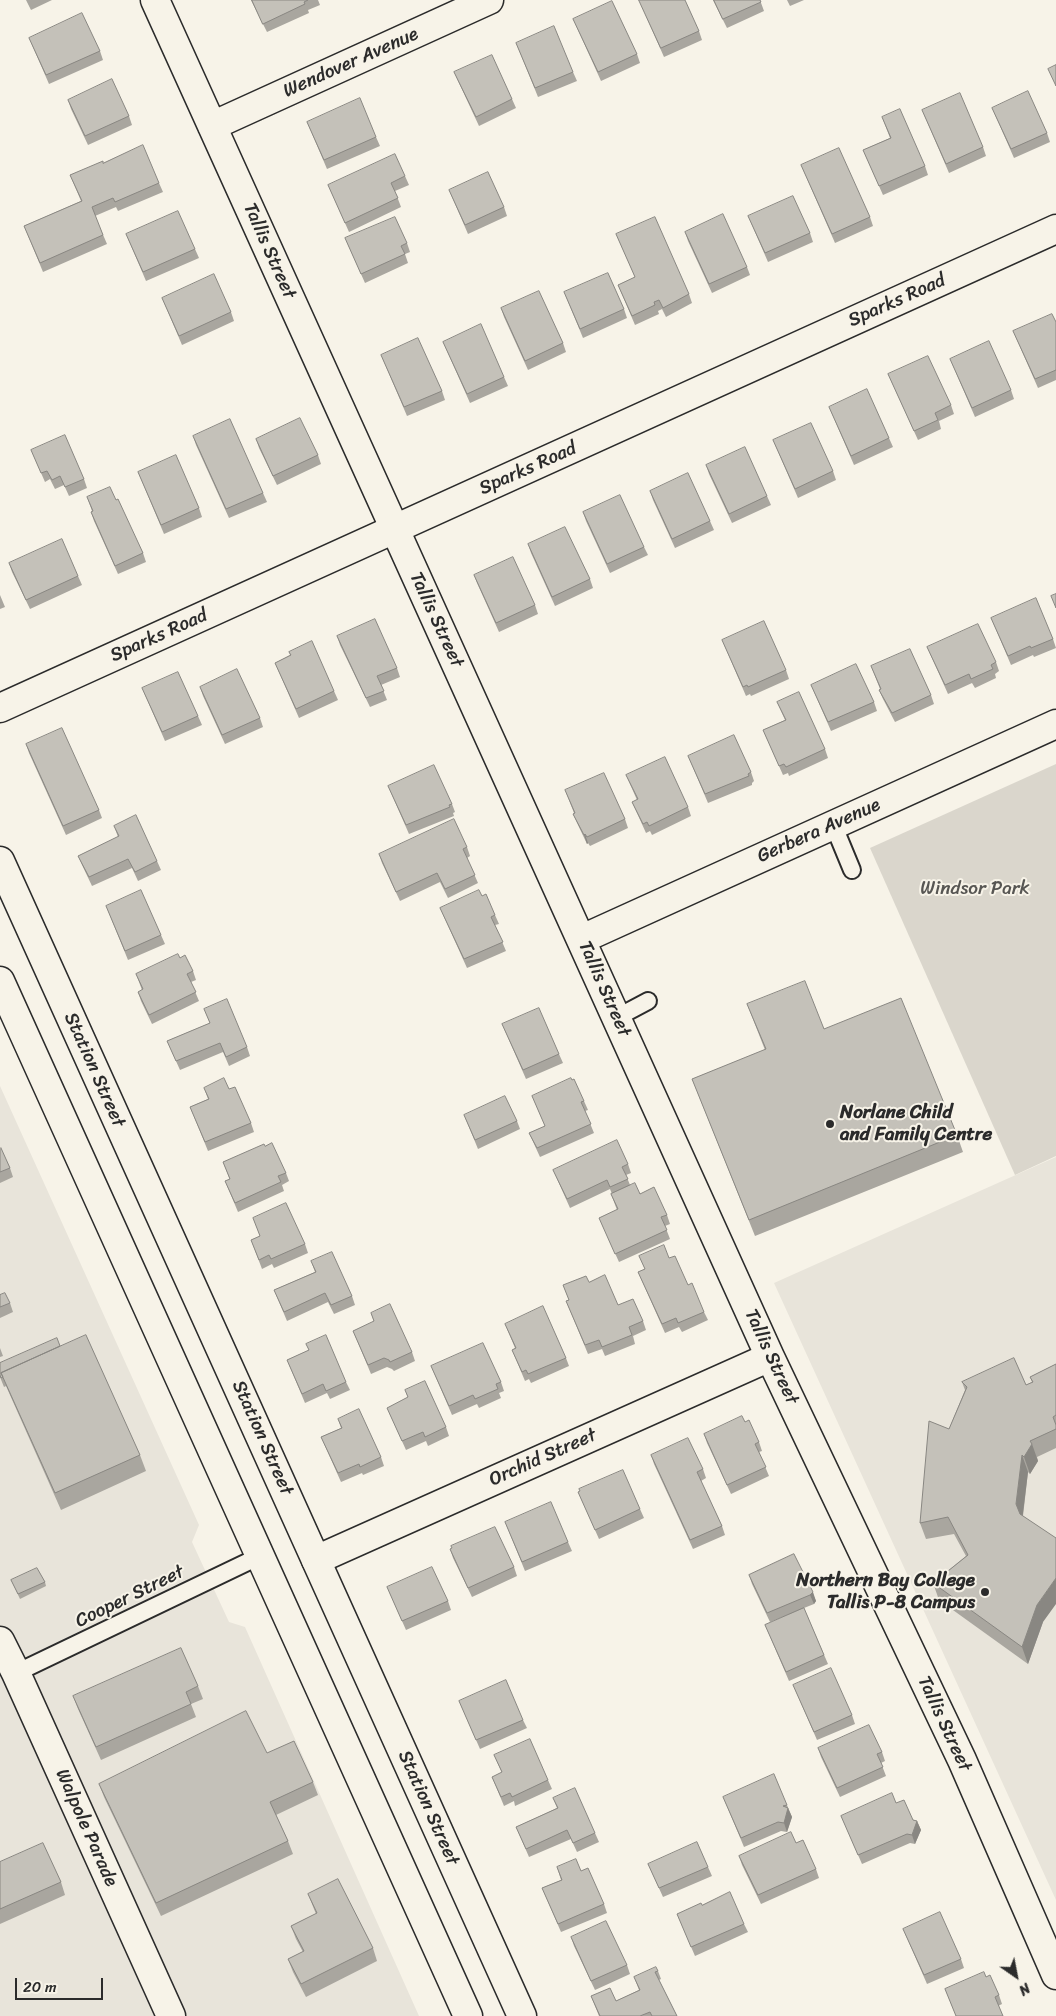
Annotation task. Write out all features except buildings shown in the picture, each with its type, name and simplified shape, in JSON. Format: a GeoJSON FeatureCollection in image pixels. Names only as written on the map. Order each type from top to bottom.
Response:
{"type":"FeatureCollection","features":[{"type":"Feature","properties":{"kind":"street","name":"Tallis Street"},"geometry":{"type":"LineString","coordinates":[[155,0],[770,1357],[962,1760],[1056,1975]]}},
{"type":"Feature","properties":{"kind":"street","name":"Wendover Avenue"},"geometry":{"type":"LineString","coordinates":[[212,126],[489,0]]}},
{"type":"Feature","properties":{"kind":"street","name":"Sparks Road"},"geometry":{"type":"LineString","coordinates":[[0,708],[1056,229]]}},
{"type":"Feature","properties":{"kind":"street","name":"Gerbera Avenue"},"geometry":{"type":"LineString","coordinates":[[582,939],[1056,724]]}},
{"type":"Feature","properties":{"kind":"street","name":"Station Street"},"geometry":{"type":"LineString","coordinates":[[0,862],[522,2016]]}},
{"type":"Feature","properties":{"kind":"street"},"geometry":{"type":"LineString","coordinates":[[0,981],[468,2016]]}},
{"type":"Feature","properties":{"kind":"street","name":"Orchid Street"},"geometry":{"type":"LineString","coordinates":[[316,1560],[770,1357]]}},
{"type":"Feature","properties":{"kind":"street","name":"Walpole Parade"},"geometry":{"type":"LineString","coordinates":[[0,1641],[171,2016]]}},
{"type":"Feature","properties":{"kind":"lane"},"geometry":{"type":"LineString","coordinates":[[833,824],[852,870]]}},
{"type":"Feature","properties":{"kind":"lane"},"geometry":{"type":"LineString","coordinates":[[616,1018],[648,1001]]}},
{"type":"Feature","properties":{"kind":"lane","name":"Cooper Street"},"geometry":{"type":"LineString","coordinates":[[16,1673],[260,1556]]}},
{"type":"Feature","properties":{"kind":"shaded area"},"geometry":{"type":"Polygon","coordinates":[[[0,1086],[199,1525],[192,1542],[229,1622],[245,1627],[419,2016],[0,2016],[0,1086]]]}},
{"type":"Feature","properties":{"kind":"shaded area","name":"Northern Bay College Tallis P-8 Campus"},"geometry":{"type":"Polygon","coordinates":[[[1056,1157],[1056,1900],[774,1283],[1056,1157]]]}},
{"type":"Feature","properties":{"kind":"green space","name":"Windsor Park"},"geometry":{"type":"Polygon","coordinates":[[[1056,764],[1056,1156],[1015,1175],[870,848],[1056,764]]]}},
{"type":"Feature","properties":{"kind":"place","name":"Norlane Child and Family Centre"},"geometry":{"type":"Point","coordinates":[830,1124]}},
{"type":"Feature","properties":{"kind":"place","name":"Northern Bay College Tallis P-8 Campus"},"geometry":{"type":"Point","coordinates":[985,1592]}}]}
